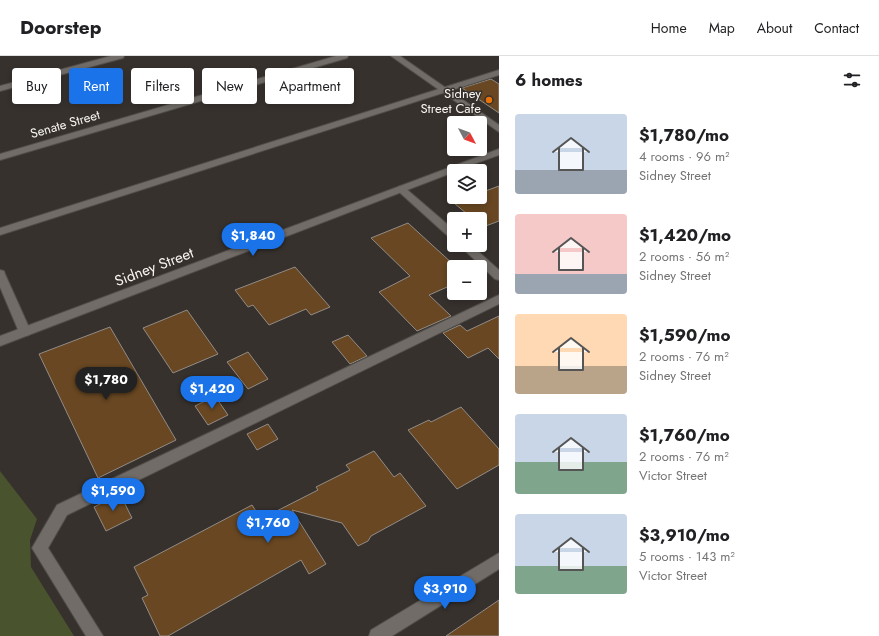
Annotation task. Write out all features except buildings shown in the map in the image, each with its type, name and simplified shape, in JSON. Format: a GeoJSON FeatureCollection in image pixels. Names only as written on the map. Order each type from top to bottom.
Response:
{"type":"FeatureCollection","features":[{"type":"Feature","properties":{"kind":"street"},"geometry":{"type":"LineString","coordinates":[[0,89],[120,56]]}},
{"type":"Feature","properties":{"kind":"street","name":"Senate Street"},"geometry":{"type":"LineString","coordinates":[[0,157],[344,56]]}},
{"type":"Feature","properties":{"kind":"street"},"geometry":{"type":"LineString","coordinates":[[395,56],[499,129]]}},
{"type":"Feature","properties":{"kind":"street"},"geometry":{"type":"LineString","coordinates":[[0,232],[499,72]]}},
{"type":"Feature","properties":{"kind":"street","name":"Sidney Street"},"geometry":{"type":"LineString","coordinates":[[0,341],[499,152]]}},
{"type":"Feature","properties":{"kind":"street"},"geometry":{"type":"LineString","coordinates":[[401,189],[447,230]]}},
{"type":"Feature","properties":{"kind":"street"},"geometry":{"type":"LineString","coordinates":[[472,252],[499,276]]}},
{"type":"Feature","properties":{"kind":"street"},"geometry":{"type":"LineString","coordinates":[[0,274],[25,332]]}},
{"type":"Feature","properties":{"kind":"street"},"geometry":{"type":"LineString","coordinates":[[95,636],[40,548],[62,510],[499,299]]}},
{"type":"Feature","properties":{"kind":"street"},"geometry":{"type":"LineString","coordinates":[[382,635],[499,560]]}},
{"type":"Feature","properties":{"kind":"green space"},"geometry":{"type":"Polygon","coordinates":[[[0,471],[37,519],[30,540],[31,567],[74,636],[0,636],[0,471]]]}},
{"type":"Feature","properties":{"kind":"place","name":"Sidney Street Cafe"},"geometry":{"type":"Point","coordinates":[489,100]}}]}
